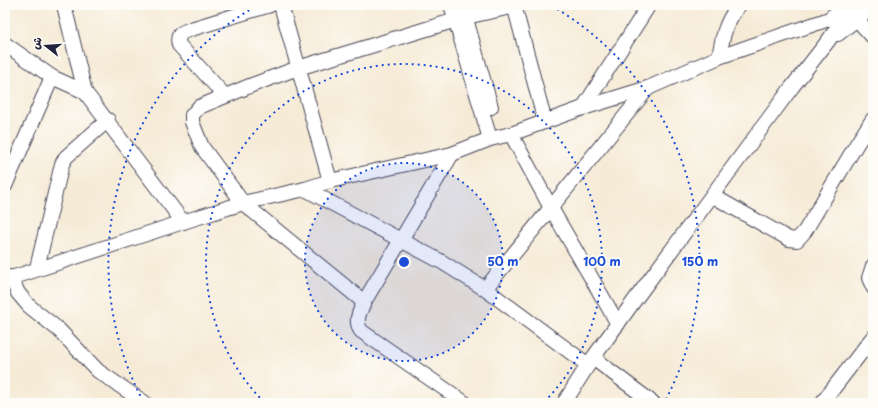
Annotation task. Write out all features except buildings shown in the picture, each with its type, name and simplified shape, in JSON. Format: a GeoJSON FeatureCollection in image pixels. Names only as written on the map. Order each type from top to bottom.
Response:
{"type":"FeatureCollection","features":[{"type":"Feature","properties":{"kind":"street"},"geometry":{"type":"LineString","coordinates":[[64,5],[85,92],[108,120],[183,222]]}},
{"type":"Feature","properties":{"kind":"street"},"geometry":{"type":"LineString","coordinates":[[225,96],[179,45],[179,36],[186,30],[270,5]]}},
{"type":"Feature","properties":{"kind":"street"},"geometry":{"type":"LineString","coordinates":[[282,5],[330,181]]}},
{"type":"Feature","properties":{"kind":"street"},"geometry":{"type":"LineString","coordinates":[[451,5],[461,14],[500,137],[551,208],[618,324]]}},
{"type":"Feature","properties":{"kind":"street"},"geometry":{"type":"LineString","coordinates":[[364,302],[243,204],[202,147],[192,122],[192,115],[198,107],[298,68],[461,14],[514,5],[545,122]]}},
{"type":"Feature","properties":{"kind":"street"},"geometry":{"type":"LineString","coordinates":[[582,108],[649,5]]}},
{"type":"Feature","properties":{"kind":"street"},"geometry":{"type":"LineString","coordinates":[[719,57],[726,26],[730,16],[740,5]]}},
{"type":"Feature","properties":{"kind":"street"},"geometry":{"type":"LineString","coordinates":[[145,403],[98,371],[59,330],[18,294],[8,279],[37,268],[243,204],[305,189],[330,181],[452,154],[582,108],[648,88],[719,57],[852,8],[873,6]]}},
{"type":"Feature","properties":{"kind":"street"},"geometry":{"type":"LineString","coordinates":[[852,8],[862,25],[873,37]]}},
{"type":"Feature","properties":{"kind":"street"},"geometry":{"type":"LineString","coordinates":[[564,403],[618,324],[792,87],[852,8]]}},
{"type":"Feature","properties":{"kind":"street"},"geometry":{"type":"LineString","coordinates":[[5,44],[52,77],[85,92]]}},
{"type":"Feature","properties":{"kind":"street"},"geometry":{"type":"LineString","coordinates":[[5,186],[52,77]]}},
{"type":"Feature","properties":{"kind":"street"},"geometry":{"type":"LineString","coordinates":[[485,289],[648,88]]}},
{"type":"Feature","properties":{"kind":"street"},"geometry":{"type":"LineString","coordinates":[[712,196],[789,239],[797,240],[805,231],[873,119]]}},
{"type":"Feature","properties":{"kind":"street"},"geometry":{"type":"LineString","coordinates":[[37,268],[62,164],[66,157],[108,120]]}},
{"type":"Feature","properties":{"kind":"street"},"geometry":{"type":"LineString","coordinates":[[452,154],[364,302],[357,319],[359,327],[362,331],[465,403]]}},
{"type":"Feature","properties":{"kind":"street"},"geometry":{"type":"LineString","coordinates":[[305,189],[442,262],[485,289],[653,403]]}},
{"type":"Feature","properties":{"kind":"street"},"geometry":{"type":"LineString","coordinates":[[873,266],[869,278],[873,287]]}},
{"type":"Feature","properties":{"kind":"street"},"geometry":{"type":"LineString","coordinates":[[822,403],[873,337]]}}]}
